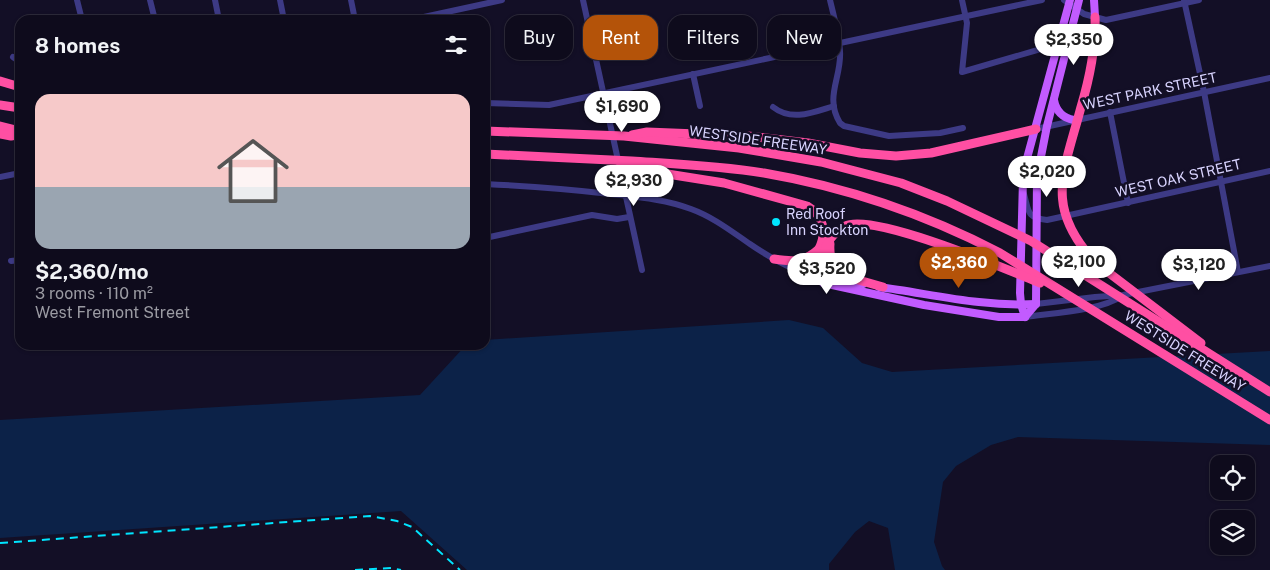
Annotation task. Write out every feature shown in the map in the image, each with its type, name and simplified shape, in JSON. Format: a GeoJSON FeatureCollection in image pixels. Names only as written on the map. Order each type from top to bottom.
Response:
{"type":"FeatureCollection","features":[{"type":"Feature","properties":{"kind":"highway"},"geometry":{"type":"LineString","coordinates":[[1096,17],[1096,37],[1092,64],[1082,107],[1065,162],[1062,193],[1064,211],[1071,229],[1083,250],[1096,263],[1228,365]]}},
{"type":"Feature","properties":{"kind":"highway"},"geometry":{"type":"LineString","coordinates":[[0,81],[15,86]]}},
{"type":"Feature","properties":{"kind":"highway"},"geometry":{"type":"LineString","coordinates":[[0,105],[15,107]]}},
{"type":"Feature","properties":{"kind":"highway"},"geometry":{"type":"LineString","coordinates":[[0,126],[15,130]]}},
{"type":"Feature","properties":{"kind":"highway"},"geometry":{"type":"LineString","coordinates":[[624,136],[646,132],[748,136],[808,143],[860,153],[896,156],[931,153],[1036,129]]}},
{"type":"Feature","properties":{"kind":"highway","name":"WESTSIDE FREEWAY"},"geometry":{"type":"LineString","coordinates":[[490,131],[624,136],[779,154],[860,171],[901,182],[947,201],[1031,241],[1270,392]]}},
{"type":"Feature","properties":{"kind":"highway"},"geometry":{"type":"LineString","coordinates":[[0,134],[11,136],[15,134]]}},
{"type":"Feature","properties":{"kind":"highway","name":"WESTSIDE FREEWAY"},"geometry":{"type":"LineString","coordinates":[[490,154],[604,160],[631,165],[720,167],[802,181],[898,209],[985,245],[1270,420]]}},
{"type":"Feature","properties":{"kind":"highway"},"geometry":{"type":"LineString","coordinates":[[631,165],[724,183],[807,206],[816,213],[823,224],[823,241],[813,276]]}},
{"type":"Feature","properties":{"kind":"highway"},"geometry":{"type":"LineString","coordinates":[[813,276],[831,236],[847,224],[858,222],[912,235],[980,258],[1066,294]]}},
{"type":"Feature","properties":{"kind":"highway"},"geometry":{"type":"LineString","coordinates":[[831,236],[829,253],[836,270],[841,275],[882,287]]}},
{"type":"Feature","properties":{"kind":"highway"},"geometry":{"type":"LineString","coordinates":[[774,259],[790,262],[801,260],[820,248]]}},
{"type":"Feature","properties":{"kind":"main road"},"geometry":{"type":"LineString","coordinates":[[813,276],[823,283],[924,305],[999,317],[1025,316],[1036,304],[1037,177],[1047,126],[1079,0]]}},
{"type":"Feature","properties":{"kind":"main road"},"geometry":{"type":"LineString","coordinates":[[1094,0],[1096,17]]}},
{"type":"Feature","properties":{"kind":"main road"},"geometry":{"type":"LineString","coordinates":[[1025,316],[1021,304],[1023,191],[1026,162],[1068,1]]}},
{"type":"Feature","properties":{"kind":"main road"},"geometry":{"type":"LineString","coordinates":[[1057,87],[1054,80],[1060,54],[1058,44]]}},
{"type":"Feature","properties":{"kind":"main road"},"geometry":{"type":"LineString","coordinates":[[1054,99],[1060,113],[1064,117],[1074,120]]}},
{"type":"Feature","properties":{"kind":"main road"},"geometry":{"type":"LineString","coordinates":[[813,276],[824,276],[851,283],[944,298],[1005,305],[1036,304]]}},
{"type":"Feature","properties":{"kind":"main road"},"geometry":{"type":"LineString","coordinates":[[892,298],[905,291]]}},
{"type":"Feature","properties":{"kind":"street"},"geometry":{"type":"LineString","coordinates":[[77,0],[81,15]]}},
{"type":"Feature","properties":{"kind":"street"},"geometry":{"type":"LineString","coordinates":[[150,0],[154,15]]}},
{"type":"Feature","properties":{"kind":"street"},"geometry":{"type":"LineString","coordinates":[[215,0],[218,15]]}},
{"type":"Feature","properties":{"kind":"street"},"geometry":{"type":"LineString","coordinates":[[280,0],[283,15]]}},
{"type":"Feature","properties":{"kind":"street"},"geometry":{"type":"LineString","coordinates":[[351,0],[354,15]]}},
{"type":"Feature","properties":{"kind":"street"},"geometry":{"type":"LineString","coordinates":[[433,15],[502,0]]}},
{"type":"Feature","properties":{"kind":"street"},"geometry":{"type":"LineString","coordinates":[[583,0],[642,270]]}},
{"type":"Feature","properties":{"kind":"street"},"geometry":{"type":"LineString","coordinates":[[830,0],[833,15]]}},
{"type":"Feature","properties":{"kind":"street"},"geometry":{"type":"LineString","coordinates":[[962,0],[967,23],[962,72],[1058,44]]}},
{"type":"Feature","properties":{"kind":"street"},"geometry":{"type":"LineString","coordinates":[[841,43],[1042,0]]}},
{"type":"Feature","properties":{"kind":"street"},"geometry":{"type":"LineString","coordinates":[[1068,1],[1077,10],[1106,20],[1199,0]]}},
{"type":"Feature","properties":{"kind":"street"},"geometry":{"type":"LineString","coordinates":[[1184,2],[1204,92],[1238,272]]}},
{"type":"Feature","properties":{"kind":"street"},"geometry":{"type":"LineString","coordinates":[[490,104],[549,105],[767,58]]}},
{"type":"Feature","properties":{"kind":"street"},"geometry":{"type":"LineString","coordinates":[[840,60],[832,97],[838,118],[844,126],[884,136],[940,133],[963,128]]}},
{"type":"Feature","properties":{"kind":"street"},"geometry":{"type":"LineString","coordinates":[[693,74],[700,106]]}},
{"type":"Feature","properties":{"kind":"street","name":"WEST PARK STREET"},"geometry":{"type":"LineString","coordinates":[[1036,129],[1270,78]]}},
{"type":"Feature","properties":{"kind":"street"},"geometry":{"type":"LineString","coordinates":[[773,107],[783,113],[799,116],[834,106]]}},
{"type":"Feature","properties":{"kind":"street"},"geometry":{"type":"LineString","coordinates":[[1110,112],[1128,202]]}},
{"type":"Feature","properties":{"kind":"street","name":"WEST OAK STREET"},"geometry":{"type":"LineString","coordinates":[[1036,219],[1047,220],[1270,171]]}},
{"type":"Feature","properties":{"kind":"street"},"geometry":{"type":"LineString","coordinates":[[0,176],[15,174]]}},
{"type":"Feature","properties":{"kind":"street"},"geometry":{"type":"LineString","coordinates":[[490,184],[544,187],[652,198],[692,209],[716,220],[792,269],[813,276]]}},
{"type":"Feature","properties":{"kind":"street"},"geometry":{"type":"LineString","coordinates":[[1023,191],[1028,210],[1036,219]]}},
{"type":"Feature","properties":{"kind":"street"},"geometry":{"type":"LineString","coordinates":[[490,237],[587,215],[617,219],[629,217]]}},
{"type":"Feature","properties":{"kind":"street"},"geometry":{"type":"LineString","coordinates":[[11,261],[15,261]]}},
{"type":"Feature","properties":{"kind":"street"},"geometry":{"type":"LineString","coordinates":[[1036,304],[1123,295],[1270,266]]}},
{"type":"Feature","properties":{"kind":"street"},"geometry":{"type":"LineString","coordinates":[[1025,316],[1101,305],[1115,301],[1123,295]]}},
{"type":"Feature","properties":{"kind":"water"},"geometry":{"type":"Polygon","coordinates":[[[789,320],[823,328],[862,363],[892,372],[1270,351],[1270,445],[1018,437],[991,445],[956,466],[943,482],[934,542],[945,570],[895,570],[888,528],[869,521],[855,532],[829,564],[829,570],[467,570],[401,511],[0,538],[0,420],[420,395],[461,350],[490,350],[490,340],[789,320]]]}},
{"type":"Feature","properties":{"kind":"railway"},"geometry":{"type":"LineString","coordinates":[[0,543],[370,516],[397,521],[412,527],[460,570]]}},
{"type":"Feature","properties":{"kind":"railway"},"geometry":{"type":"LineString","coordinates":[[355,570],[391,568],[401,570]]}},
{"type":"Feature","properties":{"kind":"place","name":"Red Roof Inn Stockton"},"geometry":{"type":"Point","coordinates":[776,222]}}]}
